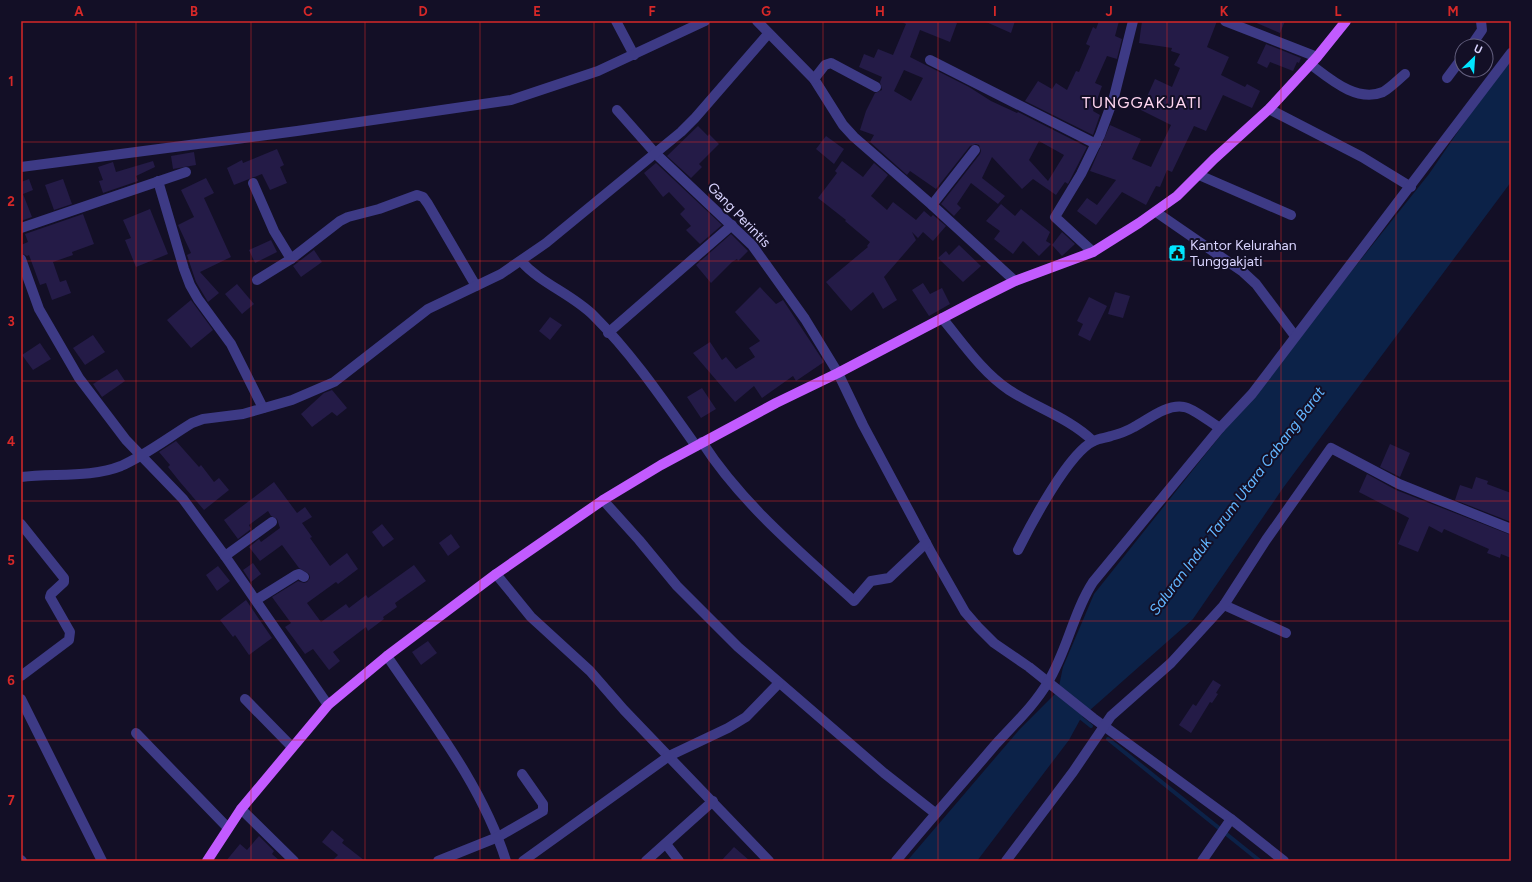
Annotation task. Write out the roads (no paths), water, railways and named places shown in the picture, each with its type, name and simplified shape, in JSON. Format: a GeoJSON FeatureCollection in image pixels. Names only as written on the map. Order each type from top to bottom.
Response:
{"type":"FeatureCollection","features":[{"type":"Feature","properties":{"kind":"main road"},"geometry":{"type":"LineString","coordinates":[[207,861],[241,809],[277,764],[328,705],[387,656],[496,574],[603,500],[699,444],[1015,281],[1093,252],[1156,212],[1178,196],[1269,110],[1314,60],[1346,21]]}},
{"type":"Feature","properties":{"kind":"street"},"geometry":{"type":"LineString","coordinates":[[616,21],[634,55]]}},
{"type":"Feature","properties":{"kind":"street"},"geometry":{"type":"LineString","coordinates":[[21,167],[297,131],[511,100],[598,71],[705,21]]}},
{"type":"Feature","properties":{"kind":"street"},"geometry":{"type":"LineString","coordinates":[[757,21],[768,34],[814,79],[843,125],[854,137],[932,205],[1015,281]]}},
{"type":"Feature","properties":{"kind":"street"},"geometry":{"type":"LineString","coordinates":[[1093,252],[1056,217],[1096,144],[1114,97],[1132,21]]}},
{"type":"Feature","properties":{"kind":"street"},"geometry":{"type":"LineString","coordinates":[[1225,21],[1314,60],[1333,81],[1350,91],[1368,94],[1382,92],[1405,74]]}},
{"type":"Feature","properties":{"kind":"street"},"geometry":{"type":"LineString","coordinates":[[1476,38],[1482,30],[1481,21]]}},
{"type":"Feature","properties":{"kind":"street"},"geometry":{"type":"LineString","coordinates":[[21,477],[72,475],[108,470],[121,466],[192,423],[203,419],[243,414],[292,400],[334,382],[428,309],[501,274],[546,243],[656,154],[695,118],[768,34]]}},
{"type":"Feature","properties":{"kind":"street"},"geometry":{"type":"LineString","coordinates":[[896,861],[935,812],[1029,708],[1048,683],[1058,663],[1085,595],[1093,582],[1220,428],[1252,394],[1511,54]]}},
{"type":"Feature","properties":{"kind":"street"},"geometry":{"type":"LineString","coordinates":[[930,60],[1096,144]]}},
{"type":"Feature","properties":{"kind":"street"},"geometry":{"type":"LineString","coordinates":[[814,79],[825,65],[830,63],[876,87]]}},
{"type":"Feature","properties":{"kind":"street"},"geometry":{"type":"LineString","coordinates":[[1447,78],[1454,69]]}},
{"type":"Feature","properties":{"kind":"street","name":"Gang Perintis"},"geometry":{"type":"LineString","coordinates":[[617,110],[656,154],[752,245],[805,319],[838,373],[863,425],[926,543],[965,612],[978,627],[994,643],[1229,822],[1284,861]]}},
{"type":"Feature","properties":{"kind":"street"},"geometry":{"type":"LineString","coordinates":[[1269,110],[1362,157],[1411,187]]}},
{"type":"Feature","properties":{"kind":"street"},"geometry":{"type":"LineString","coordinates":[[932,205],[975,150]]}},
{"type":"Feature","properties":{"kind":"street"},"geometry":{"type":"LineString","coordinates":[[21,228],[186,172]]}},
{"type":"Feature","properties":{"kind":"street"},"geometry":{"type":"LineString","coordinates":[[1199,175],[1291,215]]}},
{"type":"Feature","properties":{"kind":"street"},"geometry":{"type":"LineString","coordinates":[[158,181],[190,285],[198,299],[231,344],[263,408]]}},
{"type":"Feature","properties":{"kind":"street"},"geometry":{"type":"LineString","coordinates":[[253,183],[274,231],[291,259]]}},
{"type":"Feature","properties":{"kind":"street"},"geometry":{"type":"LineString","coordinates":[[257,280],[291,259],[340,221],[348,217],[379,209],[417,195],[423,197],[428,204],[476,286]]}},
{"type":"Feature","properties":{"kind":"street"},"geometry":{"type":"LineString","coordinates":[[1156,212],[1243,272],[1256,284],[1295,336]]}},
{"type":"Feature","properties":{"kind":"street"},"geometry":{"type":"LineString","coordinates":[[608,333],[732,225]]}},
{"type":"Feature","properties":{"kind":"street"},"geometry":{"type":"LineString","coordinates":[[21,259],[39,309],[79,378],[121,434],[183,499],[256,600],[328,705]]}},
{"type":"Feature","properties":{"kind":"street"},"geometry":{"type":"LineString","coordinates":[[521,261],[538,277],[583,306],[624,348],[699,444],[786,540],[854,601],[871,581],[889,578],[926,543]]}},
{"type":"Feature","properties":{"kind":"street"},"geometry":{"type":"LineString","coordinates":[[942,318],[1000,384],[1081,429],[1093,441]]}},
{"type":"Feature","properties":{"kind":"street"},"geometry":{"type":"LineString","coordinates":[[1018,550],[1038,512],[1067,468],[1076,456],[1093,441],[1119,433],[1170,407],[1178,406],[1186,407],[1220,428]]}},
{"type":"Feature","properties":{"kind":"street"},"geometry":{"type":"LineString","coordinates":[[1006,861],[1072,772],[1103,726],[1125,702],[1171,663],[1224,605],[1266,540],[1331,448],[1399,484],[1511,529]]}},
{"type":"Feature","properties":{"kind":"street"},"geometry":{"type":"LineString","coordinates":[[603,500],[677,586],[738,647],[884,773],[935,812]]}},
{"type":"Feature","properties":{"kind":"street"},"geometry":{"type":"LineString","coordinates":[[225,556],[272,522]]}},
{"type":"Feature","properties":{"kind":"street"},"geometry":{"type":"LineString","coordinates":[[21,524],[64,578],[64,582],[51,594],[50,597],[71,636],[69,640],[21,676]]}},
{"type":"Feature","properties":{"kind":"street"},"geometry":{"type":"LineString","coordinates":[[256,600],[298,574],[304,577]]}},
{"type":"Feature","properties":{"kind":"street"},"geometry":{"type":"LineString","coordinates":[[496,574],[530,618],[590,671],[624,710],[769,861]]}},
{"type":"Feature","properties":{"kind":"street"},"geometry":{"type":"LineString","coordinates":[[1224,605],[1286,633]]}},
{"type":"Feature","properties":{"kind":"street"},"geometry":{"type":"LineString","coordinates":[[387,656],[472,782],[498,837],[506,861]]}},
{"type":"Feature","properties":{"kind":"street"},"geometry":{"type":"LineString","coordinates":[[523,861],[669,756],[740,721],[779,683]]}},
{"type":"Feature","properties":{"kind":"street"},"geometry":{"type":"LineString","coordinates":[[21,699],[102,861]]}},
{"type":"Feature","properties":{"kind":"street"},"geometry":{"type":"LineString","coordinates":[[245,699],[292,747]]}},
{"type":"Feature","properties":{"kind":"street"},"geometry":{"type":"LineString","coordinates":[[136,733],[228,828]]}},
{"type":"Feature","properties":{"kind":"street"},"geometry":{"type":"LineString","coordinates":[[438,861],[498,837],[544,808],[543,804],[522,774]]}},
{"type":"Feature","properties":{"kind":"street"},"geometry":{"type":"LineString","coordinates":[[646,861],[713,801]]}},
{"type":"Feature","properties":{"kind":"street"},"geometry":{"type":"LineString","coordinates":[[241,809],[294,861]]}},
{"type":"Feature","properties":{"kind":"street"},"geometry":{"type":"LineString","coordinates":[[1202,861],[1229,822]]}},
{"type":"Feature","properties":{"kind":"street"},"geometry":{"type":"LineString","coordinates":[[666,844],[678,861]]}},
{"type":"Feature","properties":{"kind":"water","name":"Saluran Induk Tarum Utara Cabang Barat"},"geometry":{"type":"Polygon","coordinates":[[[1511,54],[1511,182],[1283,488],[1193,619],[1081,718],[1069,740],[977,861],[907,861],[1019,730],[1058,691],[1063,667],[1094,594],[1429,174],[1511,54]]]}},
{"type":"Feature","properties":{"kind":"waterway"},"geometry":{"type":"LineString","coordinates":[[1081,718],[1091,726]]}},
{"type":"Feature","properties":{"kind":"waterway"},"geometry":{"type":"LineString","coordinates":[[1108,739],[1260,861]]}},
{"type":"Feature","properties":{"kind":"place","name":"Kantor Kelurahan Tunggakjati"},"geometry":{"type":"Point","coordinates":[1177,253]}},
{"type":"Feature","properties":{"kind":"district","name":"TUNGGAKJATI"},"geometry":{"type":"Point","coordinates":[1142,102]}}]}
